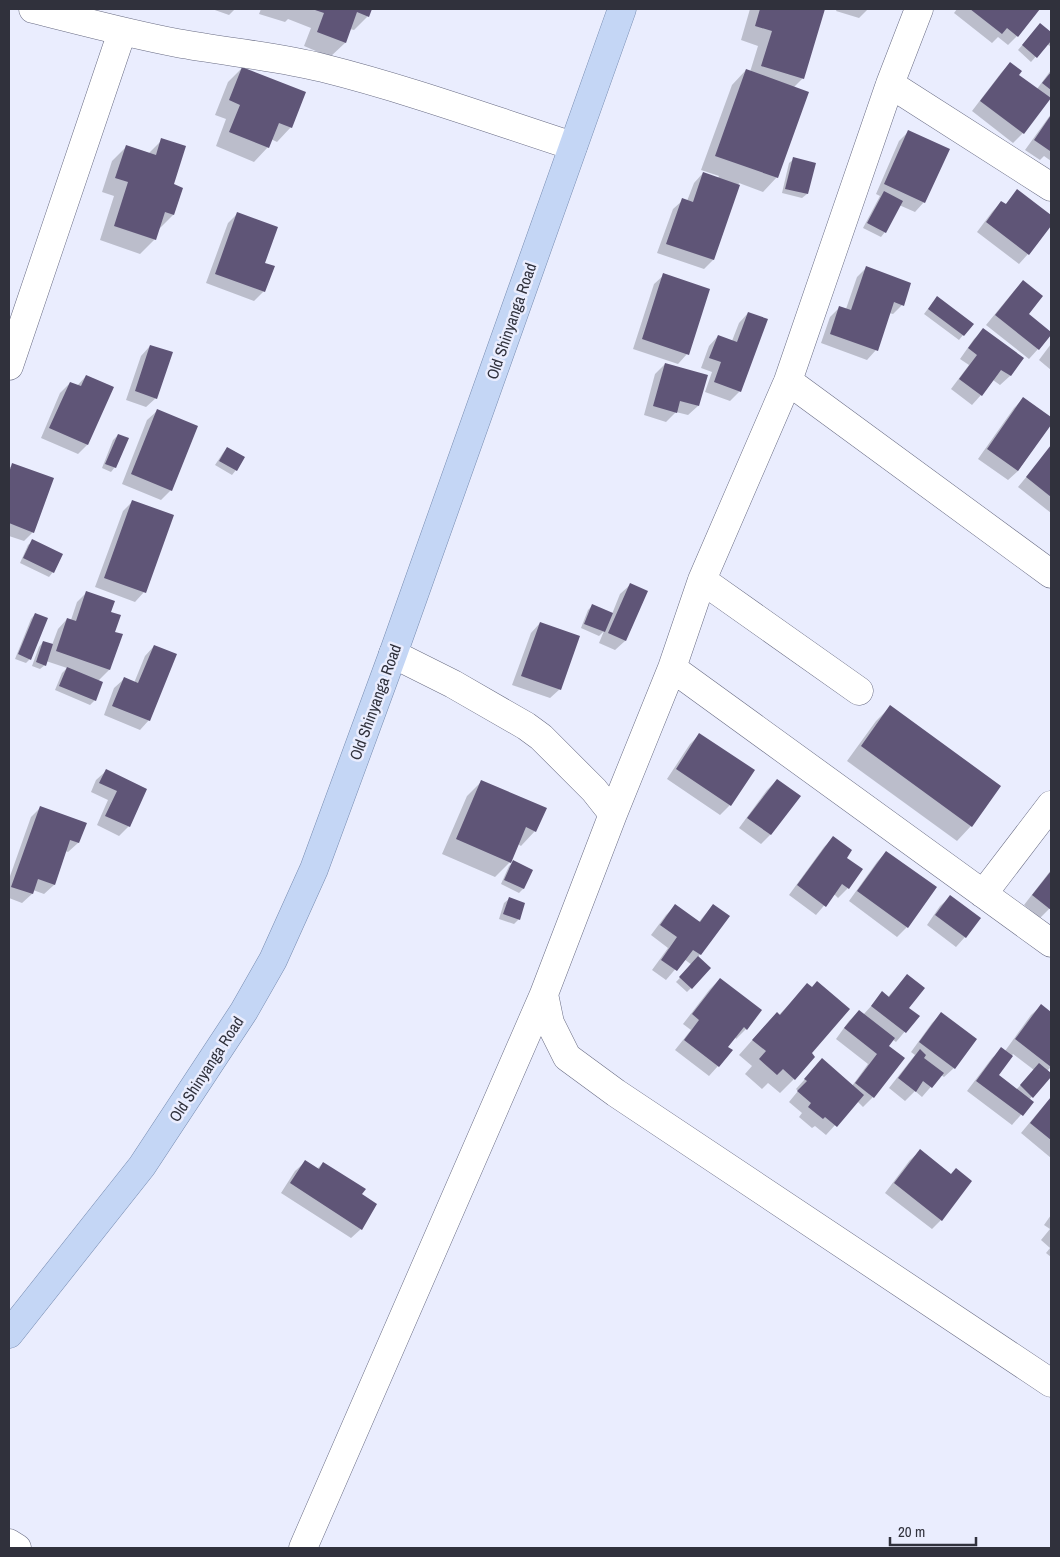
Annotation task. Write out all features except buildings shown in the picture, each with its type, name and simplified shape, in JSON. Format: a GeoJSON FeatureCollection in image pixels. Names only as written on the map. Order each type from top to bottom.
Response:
{"type":"FeatureCollection","features":[{"type":"Feature","properties":{"kind":"main road","name":"Old Shinyanga Road"},"geometry":{"type":"LineString","coordinates":[[9,1334],[142,1166],[244,1011],[272,960],[314,869],[393,654],[622,9]]}},
{"type":"Feature","properties":{"kind":"street"},"geometry":{"type":"LineString","coordinates":[[33,9],[122,32],[254,54],[323,68],[406,92],[573,146]]}},
{"type":"Feature","properties":{"kind":"street"},"geometry":{"type":"LineString","coordinates":[[303,1548],[544,994],[613,814],[672,668],[702,580],[788,381],[890,84],[919,9]]}},
{"type":"Feature","properties":{"kind":"street"},"geometry":{"type":"LineString","coordinates":[[9,366],[122,32]]}},
{"type":"Feature","properties":{"kind":"street"},"geometry":{"type":"LineString","coordinates":[[890,84],[1051,187]]}},
{"type":"Feature","properties":{"kind":"street"},"geometry":{"type":"LineString","coordinates":[[788,381],[1051,574]]}},
{"type":"Feature","properties":{"kind":"street"},"geometry":{"type":"LineString","coordinates":[[702,580],[859,691]]}},
{"type":"Feature","properties":{"kind":"street"},"geometry":{"type":"LineString","coordinates":[[393,654],[453,684],[526,726],[541,737],[594,790],[613,814]]}},
{"type":"Feature","properties":{"kind":"street"},"geometry":{"type":"LineString","coordinates":[[672,668],[1051,943]]}},
{"type":"Feature","properties":{"kind":"street"},"geometry":{"type":"LineString","coordinates":[[983,894],[1051,805]]}},
{"type":"Feature","properties":{"kind":"street"},"geometry":{"type":"LineString","coordinates":[[544,994],[550,1023],[566,1057],[616,1093],[1051,1383]]}},
{"type":"Feature","properties":{"kind":"street"},"geometry":{"type":"LineString","coordinates":[[9,1543],[17,1548]]}}]}
